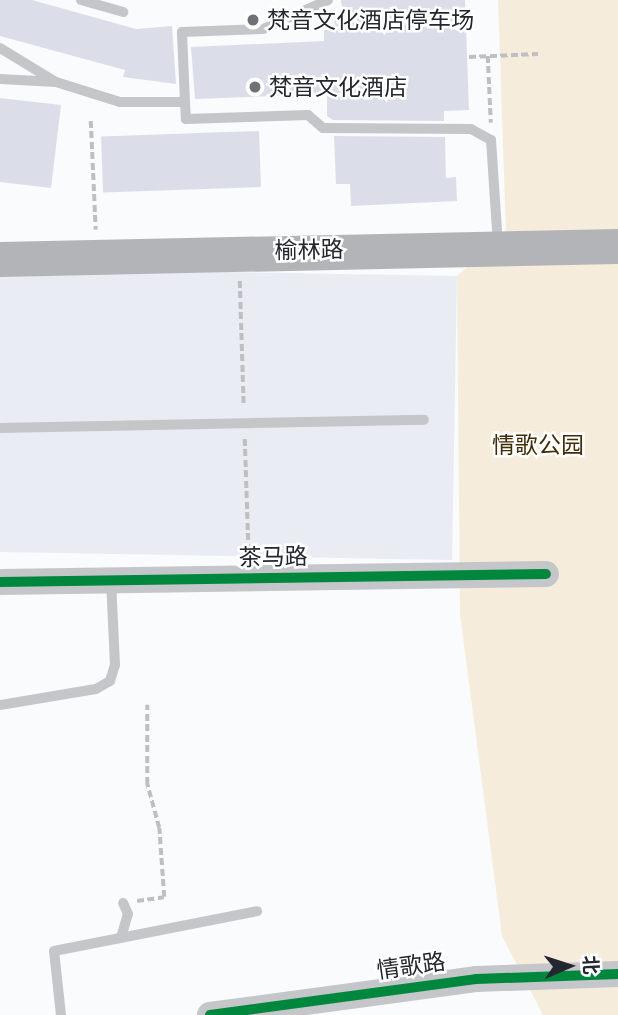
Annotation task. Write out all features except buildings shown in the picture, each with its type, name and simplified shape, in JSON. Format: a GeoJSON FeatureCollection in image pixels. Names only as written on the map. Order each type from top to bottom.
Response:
{"type":"FeatureCollection","features":[{"type":"Feature","properties":{"kind":"main road","name":"榆林路"},"geometry":{"type":"LineString","coordinates":[[0,260],[98,254],[618,246]]}},
{"type":"Feature","properties":{"kind":"street","name":"茶马路"},"geometry":{"type":"LineString","coordinates":[[0,582],[546,574]]}},
{"type":"Feature","properties":{"kind":"street","name":"情歌路"},"geometry":{"type":"LineString","coordinates":[[223,1014],[476,979],[618,974]]}},
{"type":"Feature","properties":{"kind":"lane"},"geometry":{"type":"LineString","coordinates":[[81,0],[123,12]]}},
{"type":"Feature","properties":{"kind":"lane"},"geometry":{"type":"LineString","coordinates":[[328,0],[263,29],[182,32],[186,119],[308,115],[323,128],[471,129],[491,139],[498,248]]}},
{"type":"Feature","properties":{"kind":"lane"},"geometry":{"type":"LineString","coordinates":[[0,48],[56,82],[120,102],[185,102]]}},
{"type":"Feature","properties":{"kind":"lane"},"geometry":{"type":"LineString","coordinates":[[0,79],[56,82]]}},
{"type":"Feature","properties":{"kind":"lane"},"geometry":{"type":"LineString","coordinates":[[0,428],[424,420]]}},
{"type":"Feature","properties":{"kind":"lane"},"geometry":{"type":"LineString","coordinates":[[0,705],[96,689],[110,681],[115,665],[111,580]]}},
{"type":"Feature","properties":{"kind":"lane"},"geometry":{"type":"LineString","coordinates":[[121,938],[128,914],[123,903]]}},
{"type":"Feature","properties":{"kind":"lane"},"geometry":{"type":"LineString","coordinates":[[61,1015],[54,951],[257,911]]}},
{"type":"Feature","properties":{"kind":"path"},"geometry":{"type":"LineString","coordinates":[[469,57],[538,54]]}},
{"type":"Feature","properties":{"kind":"path"},"geometry":{"type":"LineString","coordinates":[[488,56],[491,139]]}},
{"type":"Feature","properties":{"kind":"path"},"geometry":{"type":"LineString","coordinates":[[91,121],[98,254]]}},
{"type":"Feature","properties":{"kind":"path"},"geometry":{"type":"LineString","coordinates":[[240,251],[243,374]]}},
{"type":"Feature","properties":{"kind":"path"},"geometry":{"type":"LineString","coordinates":[[246,471],[249,578]]}},
{"type":"Feature","properties":{"kind":"path"},"geometry":{"type":"LineString","coordinates":[[123,903],[164,897],[159,828],[147,784],[147,705]]}},
{"type":"Feature","properties":{"kind":"shaded area"},"geometry":{"type":"Polygon","coordinates":[[[0,268],[457,276],[452,560],[0,552],[0,268]]]}},
{"type":"Feature","properties":{"kind":"green space","name":"情歌公园"},"geometry":{"type":"Polygon","coordinates":[[[498,0],[618,0],[618,1015],[543,1015],[502,936],[460,614],[457,276],[506,234],[498,0]]]}},
{"type":"Feature","properties":{"kind":"cycle path"},"geometry":{"type":"LineString","coordinates":[[0,582],[546,574]]}},
{"type":"Feature","properties":{"kind":"cycle path"},"geometry":{"type":"LineString","coordinates":[[210,1015],[476,979],[618,974]]}},
{"type":"Feature","properties":{"kind":"place","name":"梵音文化酒店停车场"},"geometry":{"type":"Point","coordinates":[253,20]}},
{"type":"Feature","properties":{"kind":"place","name":"梵音文化酒店"},"geometry":{"type":"Point","coordinates":[255,87]}}]}
